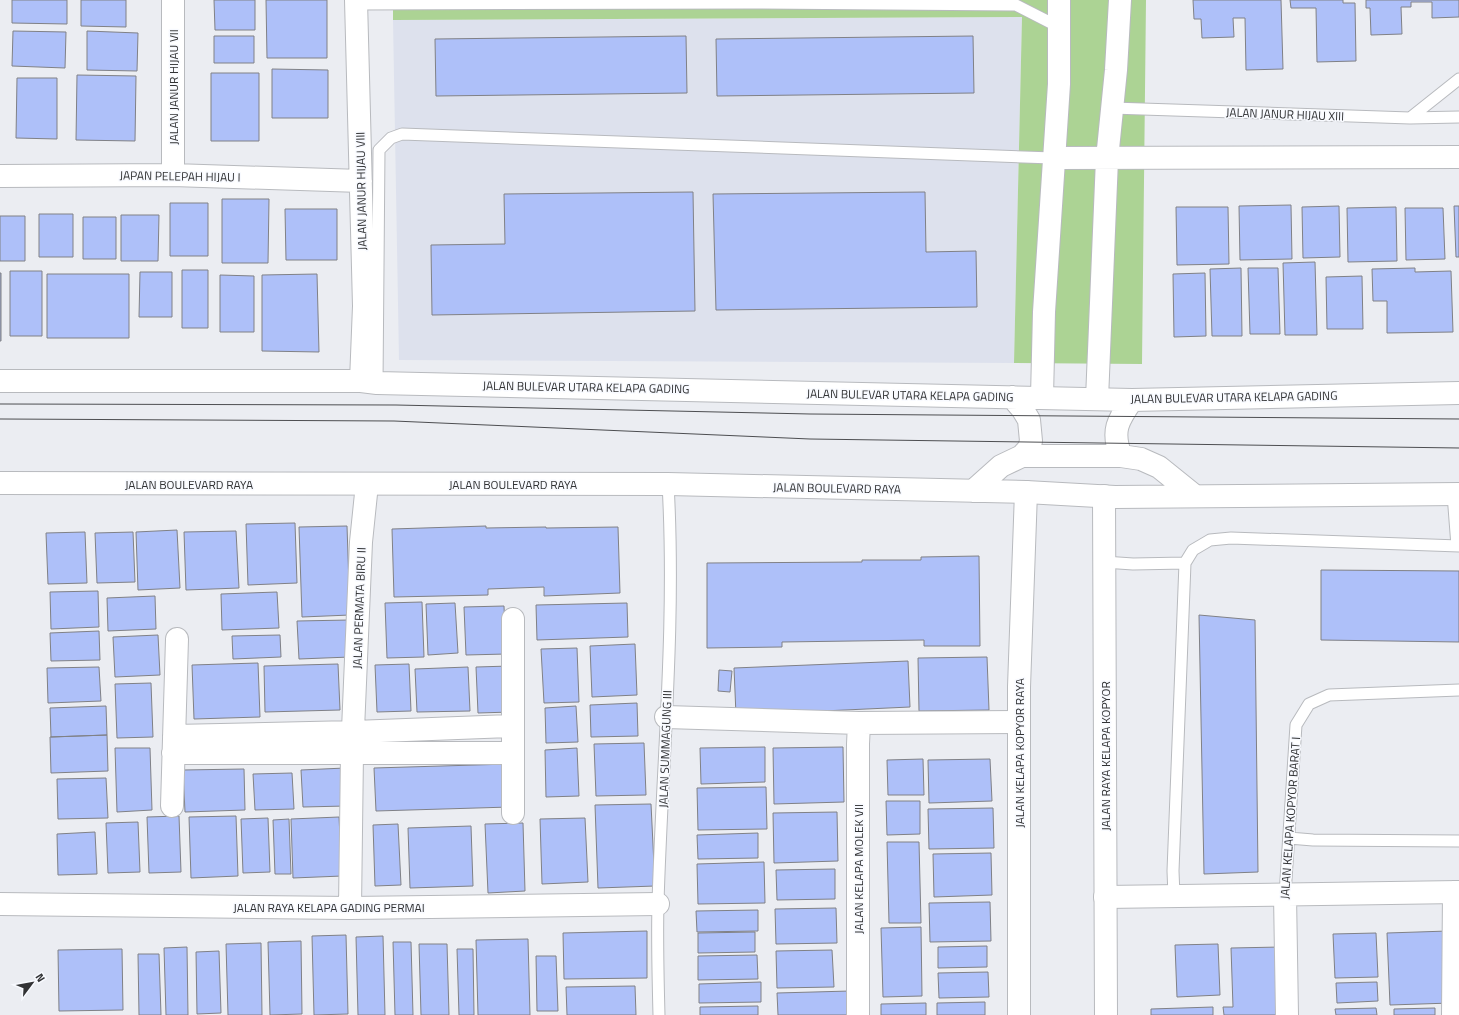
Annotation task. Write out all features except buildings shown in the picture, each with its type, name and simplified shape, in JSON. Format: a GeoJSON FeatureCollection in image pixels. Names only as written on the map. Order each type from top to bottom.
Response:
{"type":"FeatureCollection","features":[{"type":"Feature","properties":{"kind":"street","name":"JALAN JANUR HIJAU VII"},"geometry":{"type":"LineString","coordinates":[[173,0],[173,175]]}},
{"type":"Feature","properties":{"kind":"street"},"geometry":{"type":"LineString","coordinates":[[1042,397],[1044,312],[1059,84],[1059,0]]}},
{"type":"Feature","properties":{"kind":"street"},"geometry":{"type":"LineString","coordinates":[[1097,398],[1107,159],[1116,70],[1120,0]]}},
{"type":"Feature","properties":{"kind":"street","name":"JALAN JANUR HIJAU VIII"},"geometry":{"type":"LineString","coordinates":[[356,2],[364,306],[369,382]]}},
{"type":"Feature","properties":{"kind":"street"},"geometry":{"type":"LineString","coordinates":[[1053,158],[1459,157]]}},
{"type":"Feature","properties":{"kind":"street","name":"JAPAN PELEPAH HIJAU I"},"geometry":{"type":"LineString","coordinates":[[0,176],[173,175],[361,181]]}},
{"type":"Feature","properties":{"kind":"street"},"geometry":{"type":"LineString","coordinates":[[0,382],[369,382]]}},
{"type":"Feature","properties":{"kind":"street","name":"JALAN BULEVAR UTARA KELAPA GADING"},"geometry":{"type":"LineString","coordinates":[[369,382],[1132,400],[1459,393]]}},
{"type":"Feature","properties":{"kind":"street"},"geometry":{"type":"LineString","coordinates":[[973,490],[1001,466],[1022,456],[1029,448],[1031,441],[1029,420],[1012,397]]}},
{"type":"Feature","properties":{"kind":"street"},"geometry":{"type":"LineString","coordinates":[[1121,456],[1117,444],[1116,434],[1121,416],[1132,400]]}},
{"type":"Feature","properties":{"kind":"street"},"geometry":{"type":"LineString","coordinates":[[1022,456],[1121,456],[1141,459],[1160,467],[1195,496]]}},
{"type":"Feature","properties":{"kind":"street","name":"JALAN BOULEVARD RAYA"},"geometry":{"type":"LineString","coordinates":[[0,484],[668,484],[1026,492]]}},
{"type":"Feature","properties":{"kind":"street","name":"JALAN PERMATA BIRU II"},"geometry":{"type":"LineString","coordinates":[[350,908],[353,743],[361,542],[366,484]]}},
{"type":"Feature","properties":{"kind":"street"},"geometry":{"type":"LineString","coordinates":[[1026,492],[1104,496],[1456,494]]}},
{"type":"Feature","properties":{"kind":"street","name":"JALAN KELAPA KOPYOR RAYA"},"geometry":{"type":"LineString","coordinates":[[1019,1015],[1019,722],[1026,492]]}},
{"type":"Feature","properties":{"kind":"street","name":"JALAN RAYA KELAPA KOPYOR"},"geometry":{"type":"LineString","coordinates":[[1104,496],[1106,1015]]}},
{"type":"Feature","properties":{"kind":"street"},"geometry":{"type":"LineString","coordinates":[[512,813],[513,619]]}},
{"type":"Feature","properties":{"kind":"street"},"geometry":{"type":"LineString","coordinates":[[172,806],[173,744],[178,639]]}},
{"type":"Feature","properties":{"kind":"street"},"geometry":{"type":"LineString","coordinates":[[666,717],[860,722],[1019,722]]}},
{"type":"Feature","properties":{"kind":"street","name":"JALAN KELAPA MOLEK VII"},"geometry":{"type":"LineString","coordinates":[[858,1015],[858,744],[860,722]]}},
{"type":"Feature","properties":{"kind":"street"},"geometry":{"type":"LineString","coordinates":[[353,743],[513,726]]}},
{"type":"Feature","properties":{"kind":"street"},"geometry":{"type":"LineString","coordinates":[[173,744],[353,743],[513,753]]}},
{"type":"Feature","properties":{"kind":"street"},"geometry":{"type":"LineString","coordinates":[[1105,897],[1456,892],[1453,1015]]}},
{"type":"Feature","properties":{"kind":"street","name":"JALAN KELAPA KOPYOR BARAT I"},"geometry":{"type":"LineString","coordinates":[[1285,895],[1287,1015]]}},
{"type":"Feature","properties":{"kind":"street","name":"JALAN RAYA KELAPA GADING PERMAI"},"geometry":{"type":"LineString","coordinates":[[0,904],[350,908],[658,904]]}},
{"type":"Feature","properties":{"kind":"lane"},"geometry":{"type":"LineString","coordinates":[[356,2],[1010,2],[1059,27]]}},
{"type":"Feature","properties":{"kind":"lane"},"geometry":{"type":"LineString","coordinates":[[1410,118],[1459,79]]}},
{"type":"Feature","properties":{"kind":"lane","name":"JALAN JANUR HIJAU XIII"},"geometry":{"type":"LineString","coordinates":[[1112,108],[1410,118],[1459,117]]}},
{"type":"Feature","properties":{"kind":"lane"},"geometry":{"type":"LineString","coordinates":[[369,382],[379,150],[391,138],[402,134],[1053,158]]}},
{"type":"Feature","properties":{"kind":"lane","name":"JALAN SUMMAGUNG III"},"geometry":{"type":"LineString","coordinates":[[658,1015],[658,904],[666,717],[671,538],[668,484]]}},
{"type":"Feature","properties":{"kind":"lane"},"geometry":{"type":"LineString","coordinates":[[1174,896],[1173,871],[1185,563],[1193,550],[1210,540],[1231,538],[1458,546],[1456,494]]}},
{"type":"Feature","properties":{"kind":"lane"},"geometry":{"type":"LineString","coordinates":[[1104,562],[1133,564],[1185,563]]}},
{"type":"Feature","properties":{"kind":"lane","name":"JALAN KELAPA KOPYOR BARAT I"},"geometry":{"type":"LineString","coordinates":[[1285,895],[1296,725],[1309,704],[1329,695],[1459,690]]}},
{"type":"Feature","properties":{"kind":"lane"},"geometry":{"type":"LineString","coordinates":[[1289,838],[1313,840],[1459,841]]}},
{"type":"Feature","properties":{"kind":"shaded area"},"geometry":{"type":"Polygon","coordinates":[[[1022,17],[1014,363],[399,360],[393,20],[1022,17]]]}},
{"type":"Feature","properties":{"kind":"green space"},"geometry":{"type":"Polygon","coordinates":[[[393,0],[1146,0],[1142,364],[1014,363],[1022,17],[393,20],[393,0]]]}},
{"type":"Feature","properties":{"kind":"tram line"},"geometry":{"type":"LineString","coordinates":[[0,404],[396,405],[810,414],[1459,419]]}},
{"type":"Feature","properties":{"kind":"tram line"},"geometry":{"type":"LineString","coordinates":[[0,419],[394,421],[810,439],[1459,448]]}}]}
